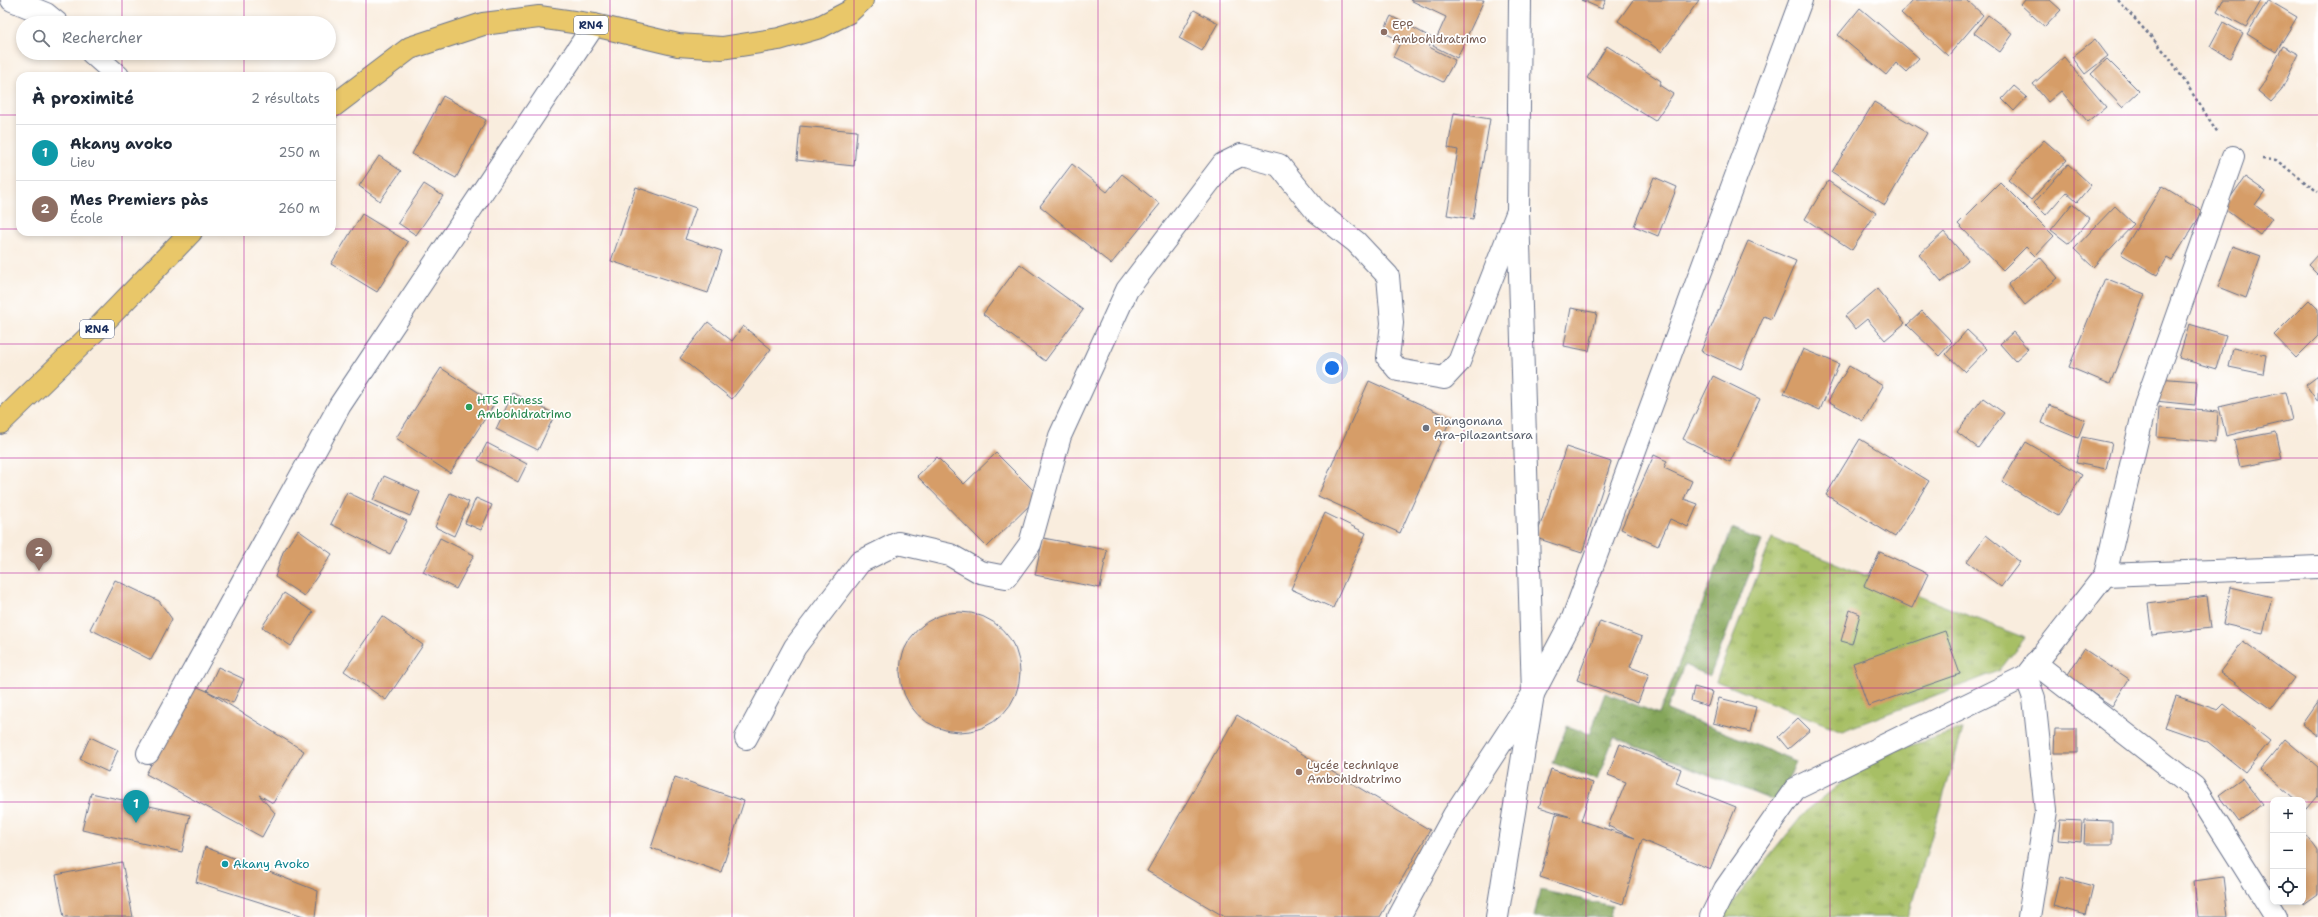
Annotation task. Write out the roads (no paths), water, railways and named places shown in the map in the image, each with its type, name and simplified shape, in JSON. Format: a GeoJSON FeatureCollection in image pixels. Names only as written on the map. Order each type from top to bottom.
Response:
{"type":"FeatureCollection","features":[{"type":"Feature","properties":{"kind":"main road","name":"RN4"},"geometry":{"type":"LineString","coordinates":[[336,104],[410,48],[482,24],[539,17],[594,25],[678,45],[722,48],[779,39],[820,27],[849,12],[862,0]]}},
{"type":"Feature","properties":{"kind":"main road","name":"RN4"},"geometry":{"type":"LineString","coordinates":[[0,423],[98,328],[187,236]]}},
{"type":"Feature","properties":{"kind":"street"},"geometry":{"type":"LineString","coordinates":[[12,0],[48,16]]}},
{"type":"Feature","properties":{"kind":"street"},"geometry":{"type":"LineString","coordinates":[[1497,917],[1533,694],[1518,211],[1520,0]]}},
{"type":"Feature","properties":{"kind":"street"},"geometry":{"type":"LineString","coordinates":[[1399,917],[1454,815],[1533,694],[1573,618],[1801,0]]}},
{"type":"Feature","properties":{"kind":"street"},"geometry":{"type":"LineString","coordinates":[[148,753],[340,405],[594,25]]}},
{"type":"Feature","properties":{"kind":"street"},"geometry":{"type":"LineString","coordinates":[[100,60],[113,72]]}},
{"type":"Feature","properties":{"kind":"street"},"geometry":{"type":"LineString","coordinates":[[746,738],[796,647],[860,562],[898,543],[950,555],[980,572],[1006,577],[1030,544],[1060,436],[1127,290],[1224,164],[1241,154],[1279,165],[1316,211],[1356,242],[1378,265],[1388,276],[1392,323],[1388,358],[1398,370],[1418,374],[1444,378],[1459,362],[1518,211]]}},
{"type":"Feature","properties":{"kind":"street"},"geometry":{"type":"LineString","coordinates":[[1711,917],[1726,889],[1795,789],[2030,670],[2106,575],[2145,406],[2233,157]]}},
{"type":"Feature","properties":{"kind":"street"},"geometry":{"type":"LineString","coordinates":[[2106,575],[2318,567]]}},
{"type":"Feature","properties":{"kind":"street"},"geometry":{"type":"LineString","coordinates":[[2029,917],[2046,811],[2030,670]]}},
{"type":"Feature","properties":{"kind":"street"},"geometry":{"type":"LineString","coordinates":[[2030,670],[2194,787],[2276,917]]}},
{"type":"Feature","properties":{"kind":"place","name":"EPP Ambohidratrimo"},"geometry":{"type":"Point","coordinates":[1384,32]}},
{"type":"Feature","properties":{"kind":"place","name":"HTS Fitness Ambohidratrimo"},"geometry":{"type":"Point","coordinates":[469,407]}},
{"type":"Feature","properties":{"kind":"place","name":"Fiangonana Ara-pilazantsara"},"geometry":{"type":"Point","coordinates":[1426,428]}},
{"type":"Feature","properties":{"kind":"place","name":"Mes Premiers pàs"},"geometry":{"type":"Point","coordinates":[39,571]}},
{"type":"Feature","properties":{"kind":"place","name":"Lycée technique Ambohidratrimo"},"geometry":{"type":"Point","coordinates":[1299,772]}},
{"type":"Feature","properties":{"kind":"place","name":"Akany avoko"},"geometry":{"type":"Point","coordinates":[136,823]}},
{"type":"Feature","properties":{"kind":"place","name":"Akany Avoko"},"geometry":{"type":"Point","coordinates":[225,864]}}]}
